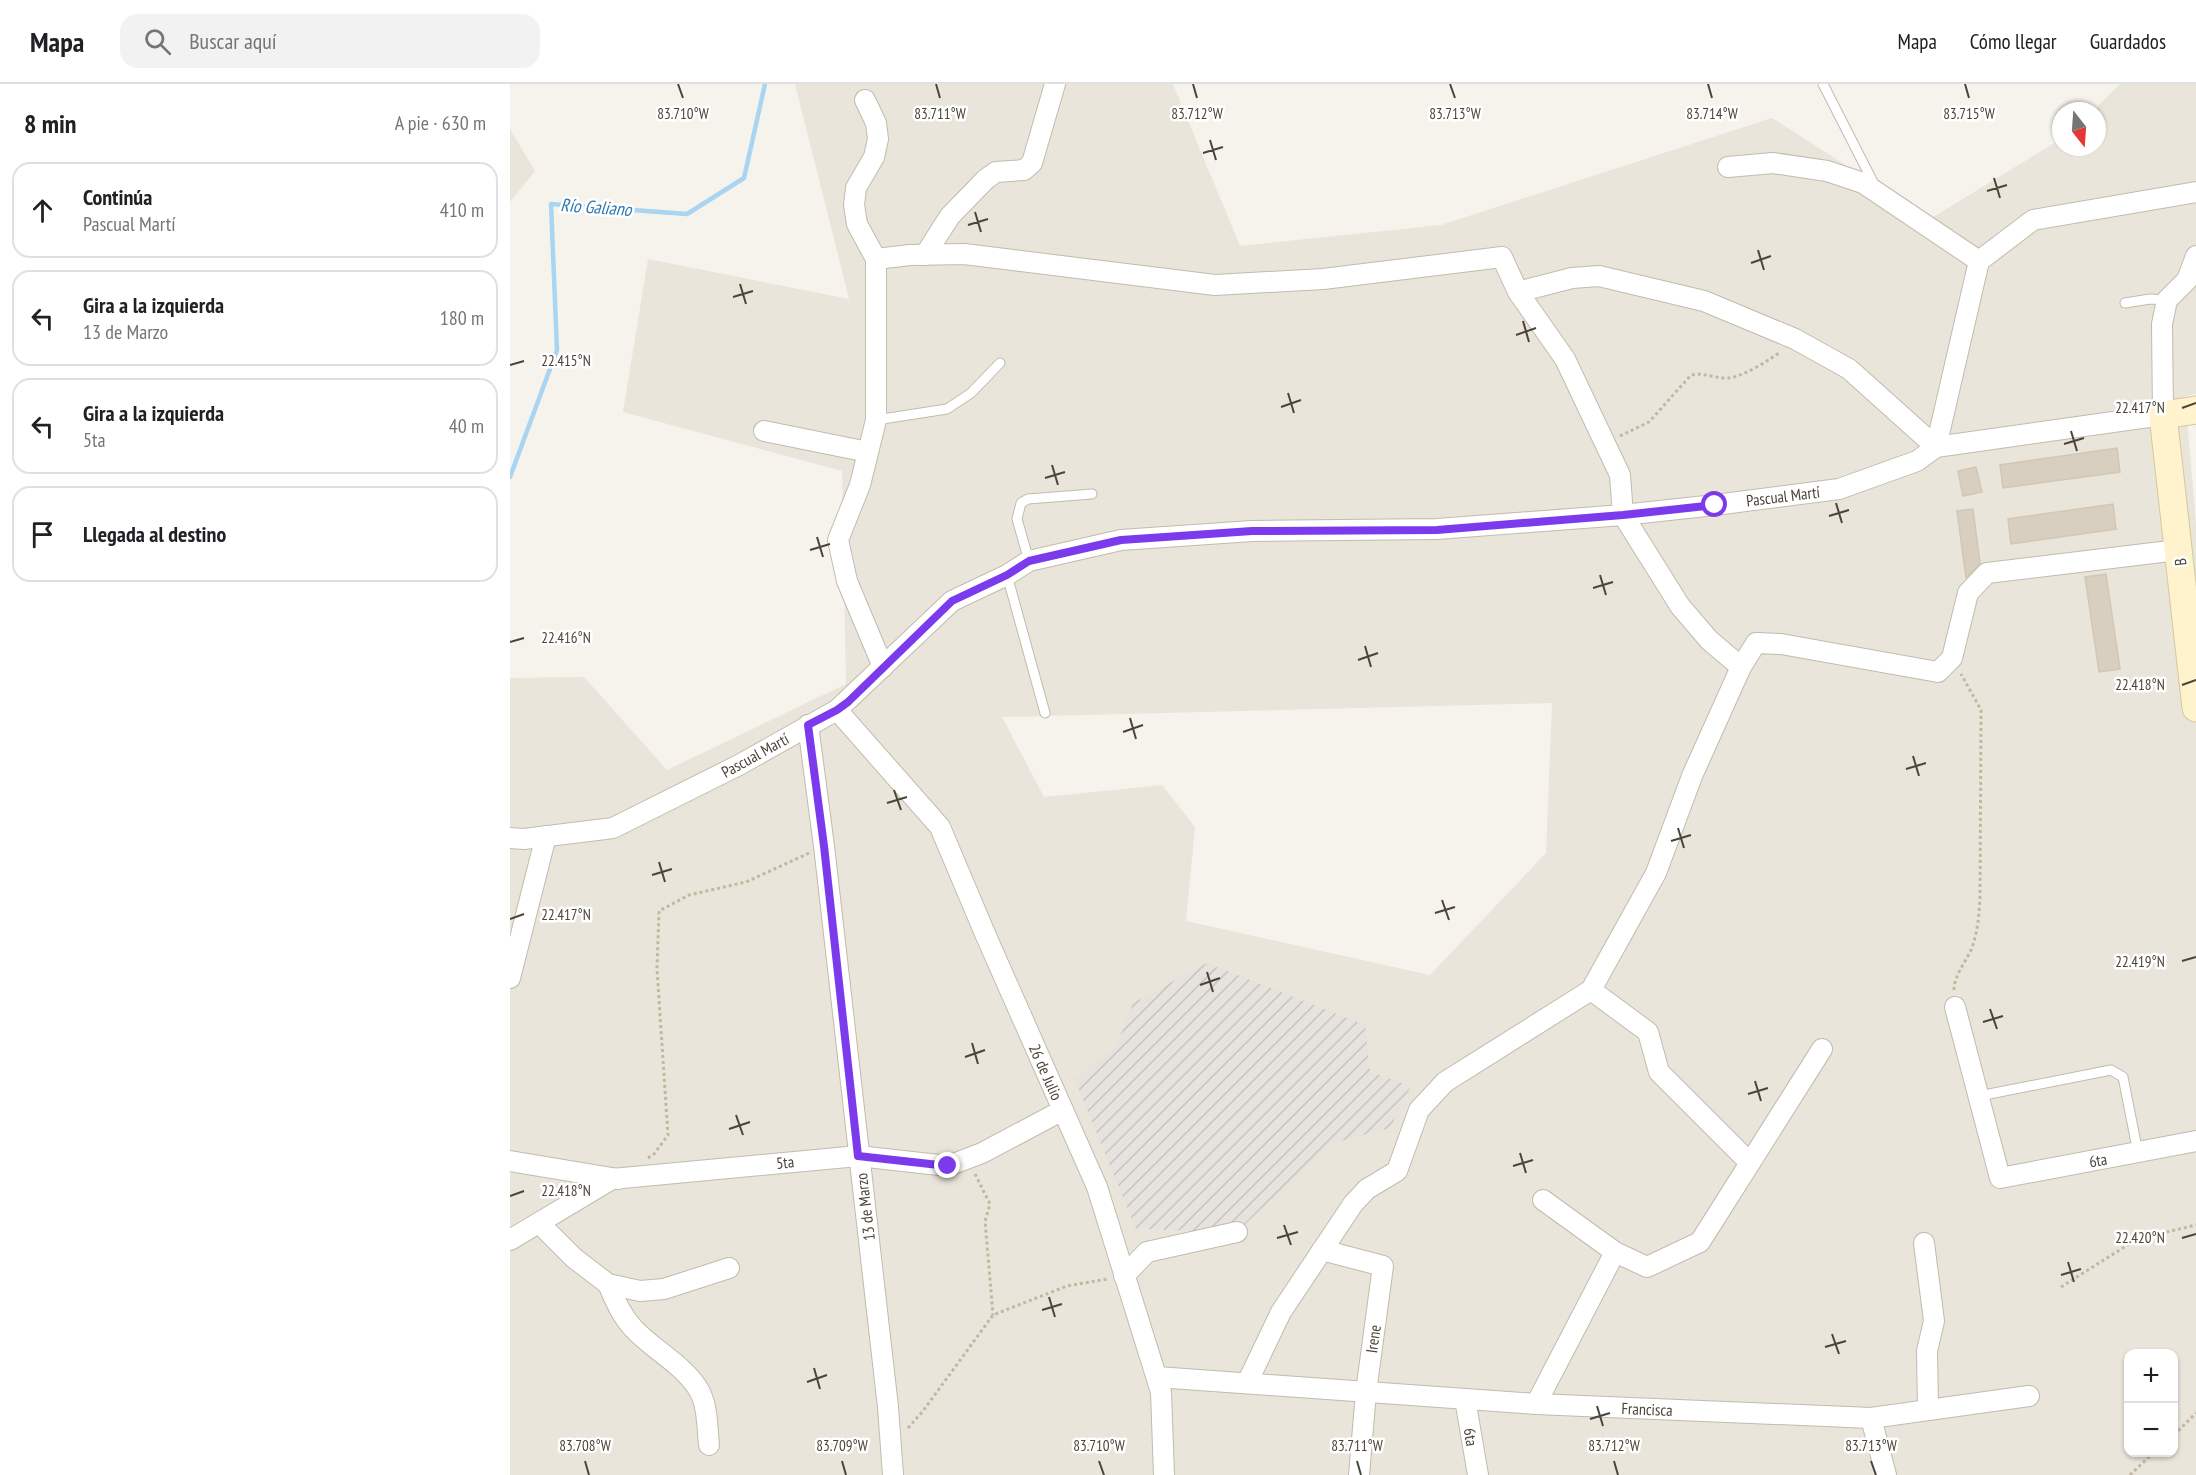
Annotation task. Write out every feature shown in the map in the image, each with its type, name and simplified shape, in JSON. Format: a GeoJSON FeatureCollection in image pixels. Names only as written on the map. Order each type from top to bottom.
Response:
{"type":"FeatureCollection","features":[{"type":"Feature","properties":{"kind":"street"},"geometry":{"type":"LineString","coordinates":[[925,255],[950,216],[986,179],[996,172],[1024,170],[1032,163],[1054,84]]}},
{"type":"Feature","properties":{"kind":"street"},"geometry":{"type":"LineString","coordinates":[[865,100],[876,123],[878,139],[874,157],[856,188],[854,205],[857,224],[876,259],[876,420],[860,485],[838,540],[847,581],[883,668]]}},
{"type":"Feature","properties":{"kind":"street"},"geometry":{"type":"LineString","coordinates":[[1728,168],[1773,163],[1827,171],[1863,183],[1979,261]]}},
{"type":"Feature","properties":{"kind":"street"},"geometry":{"type":"LineString","coordinates":[[1518,292],[1572,278],[1599,276],[1704,301],[1795,339],[1849,369],[1936,447],[1979,261],[2033,220],[2196,192]]}},
{"type":"Feature","properties":{"kind":"street"},"geometry":{"type":"LineString","coordinates":[[876,259],[964,254],[1215,285],[1323,279],[1502,257],[1518,292],[1565,359],[1620,475],[1623,515],[1680,606],[1709,640],[1741,667]]}},
{"type":"Feature","properties":{"kind":"street"},"geometry":{"type":"LineString","coordinates":[[2163,415],[2162,324],[2167,300],[2187,280],[2196,256]]}},
{"type":"Feature","properties":{"kind":"street","name":"Pascual Martí"},"geometry":{"type":"LineString","coordinates":[[510,838],[613,828],[739,765],[837,710],[952,601],[1007,575],[1029,561],[1121,540],[1252,531],[1437,530],[1623,515],[1839,489],[1917,461],[1936,447],[2196,410]]}},
{"type":"Feature","properties":{"kind":"street","name":"B"},"geometry":{"type":"LineString","coordinates":[[2163,415],[2196,708]]}},
{"type":"Feature","properties":{"kind":"street"},"geometry":{"type":"LineString","coordinates":[[764,431],[868,452]]}},
{"type":"Feature","properties":{"kind":"street"},"geometry":{"type":"LineString","coordinates":[[1246,1383],[1281,1312],[1353,1204],[1367,1189],[1397,1171],[1419,1110],[1445,1082],[1591,990],[1656,873],[1692,776],[1741,667],[1756,643],[1781,644],[1938,672],[1952,658],[1968,593],[1988,573],[2178,550]]}},
{"type":"Feature","properties":{"kind":"street","name":"26 de Julio"},"geometry":{"type":"LineString","coordinates":[[837,710],[940,827],[1097,1187],[1161,1392],[1164,1475]]}},
{"type":"Feature","properties":{"kind":"street","name":"13 de Marzo"},"geometry":{"type":"LineString","coordinates":[[808,725],[824,846],[891,1448],[897,1474]]}},
{"type":"Feature","properties":{"kind":"street"},"geometry":{"type":"LineString","coordinates":[[510,974],[546,836]]}},
{"type":"Feature","properties":{"kind":"street"},"geometry":{"type":"LineString","coordinates":[[1591,990],[1648,1032],[1659,1072],[1750,1163]]}},
{"type":"Feature","properties":{"kind":"street"},"geometry":{"type":"LineString","coordinates":[[1955,1007],[1979,1096]]}},
{"type":"Feature","properties":{"kind":"street"},"geometry":{"type":"LineString","coordinates":[[1543,1200],[1615,1252],[1647,1267],[1700,1242],[1822,1048]]}},
{"type":"Feature","properties":{"kind":"street","name":"6ta"},"geometry":{"type":"LineString","coordinates":[[1979,1096],[2000,1178],[2196,1141]]}},
{"type":"Feature","properties":{"kind":"street","name":"5ta"},"geometry":{"type":"LineString","coordinates":[[510,1240],[612,1179],[858,1156],[948,1166],[970,1158],[1063,1110]]}},
{"type":"Feature","properties":{"kind":"street"},"geometry":{"type":"LineString","coordinates":[[510,1161],[618,1179]]}},
{"type":"Feature","properties":{"kind":"street"},"geometry":{"type":"LineString","coordinates":[[539,1223],[574,1258],[608,1284],[640,1291],[664,1289],[729,1268]]}},
{"type":"Feature","properties":{"kind":"street"},"geometry":{"type":"LineString","coordinates":[[1124,1275],[1147,1252],[1237,1232]]}},
{"type":"Feature","properties":{"kind":"street"},"geometry":{"type":"LineString","coordinates":[[1924,1243],[1934,1321],[1927,1351],[1929,1410]]}},
{"type":"Feature","properties":{"kind":"street","name":"Irene"},"geometry":{"type":"LineString","coordinates":[[1322,1250],[1383,1266],[1366,1392],[1359,1475]]}},
{"type":"Feature","properties":{"kind":"street"},"geometry":{"type":"LineString","coordinates":[[1536,1404],[1615,1252]]}},
{"type":"Feature","properties":{"kind":"street"},"geometry":{"type":"LineString","coordinates":[[608,1284],[621,1314],[633,1329],[684,1372],[698,1388],[704,1404],[709,1445]]}},
{"type":"Feature","properties":{"kind":"street","name":"Francisca"},"geometry":{"type":"LineString","coordinates":[[1157,1377],[1536,1404],[1871,1418],[2029,1396]]}},
{"type":"Feature","properties":{"kind":"street","name":"6ta"},"geometry":{"type":"LineString","coordinates":[[1465,1399],[1478,1475]]}},
{"type":"Feature","properties":{"kind":"street"},"geometry":{"type":"LineString","coordinates":[[1871,1418],[1886,1475]]}},
{"type":"Feature","properties":{"kind":"lane"},"geometry":{"type":"LineString","coordinates":[[1823,84],[1879,193]]}},
{"type":"Feature","properties":{"kind":"lane"},"geometry":{"type":"LineString","coordinates":[[2125,303],[2150,299],[2167,300]]}},
{"type":"Feature","properties":{"kind":"lane"},"geometry":{"type":"LineString","coordinates":[[876,420],[947,409],[971,393],[1000,363]]}},
{"type":"Feature","properties":{"kind":"lane"},"geometry":{"type":"LineString","coordinates":[[1029,561],[1017,519],[1021,503],[1028,499],[1092,495]]}},
{"type":"Feature","properties":{"kind":"lane"},"geometry":{"type":"LineString","coordinates":[[1007,575],[1045,713]]}},
{"type":"Feature","properties":{"kind":"lane"},"geometry":{"type":"LineString","coordinates":[[1979,1096],[2111,1070],[2123,1077],[2138,1153]]}},
{"type":"Feature","properties":{"kind":"path"},"geometry":{"type":"LineString","coordinates":[[1604,444],[1648,422],[1691,375],[1699,373],[1730,378],[1769,362],[1795,339]]}},
{"type":"Feature","properties":{"kind":"path"},"geometry":{"type":"LineString","coordinates":[[1952,658],[1981,710],[1979,923],[1971,949],[1954,983],[1955,1007]]}},
{"type":"Feature","properties":{"kind":"path"},"geometry":{"type":"LineString","coordinates":[[645,1160],[654,1154],[668,1135],[657,969],[659,911],[689,895],[746,882],[824,846]]}},
{"type":"Feature","properties":{"kind":"path"},"geometry":{"type":"LineString","coordinates":[[970,1158],[979,1185],[990,1204],[985,1221],[993,1315]]}},
{"type":"Feature","properties":{"kind":"path"},"geometry":{"type":"LineString","coordinates":[[2061,1287],[2137,1239],[2196,1225]]}},
{"type":"Feature","properties":{"kind":"path"},"geometry":{"type":"LineString","coordinates":[[891,1448],[923,1412],[993,1315],[1067,1286],[1124,1275]]}},
{"type":"Feature","properties":{"kind":"path"},"geometry":{"type":"LineString","coordinates":[[2178,1431],[2196,1413]]}},
{"type":"Feature","properties":{"kind":"path"},"geometry":{"type":"LineString","coordinates":[[2130,1475],[2149,1457]]}},
{"type":"Feature","properties":{"kind":"shaded area"},"geometry":{"type":"Polygon","coordinates":[[[795,84],[1173,84],[1240,246],[1441,225],[1772,118],[1930,219],[2052,144],[2052,156],[2106,156],[2106,102],[2102,102],[2120,84],[2196,84],[2196,394],[2185,396],[2196,523],[2196,1475],[510,1475],[510,678],[584,677],[667,770],[846,684],[842,471],[623,412],[648,259],[849,299],[795,84]],[[1552,703],[1002,717],[1044,797],[1162,785],[1195,827],[1186,921],[1430,975],[1546,853],[1552,703]]]}},
{"type":"Feature","properties":{"kind":"shaded area"},"geometry":{"type":"Polygon","coordinates":[[[510,129],[535,171],[510,202],[510,129]]]}},
{"type":"Feature","properties":{"kind":"shaded area"},"geometry":{"type":"Polygon","coordinates":[[[1207,963],[1365,1025],[1370,1072],[1411,1086],[1390,1128],[1329,1144],[1237,1232],[1136,1229],[1075,1080],[1117,1044],[1133,1003],[1207,963]]]}},
{"type":"Feature","properties":{"kind":"building"},"geometry":{"type":"Polygon","coordinates":[[[2117,448],[2120,472],[2003,488],[2000,465],[2117,448]]]}},
{"type":"Feature","properties":{"kind":"building"},"geometry":{"type":"Polygon","coordinates":[[[1976,467],[1982,492],[1963,496],[1958,471],[1976,467]]]}},
{"type":"Feature","properties":{"kind":"building"},"geometry":{"type":"Polygon","coordinates":[[[2113,504],[2116,529],[2011,544],[2008,519],[2113,504]]]}},
{"type":"Feature","properties":{"kind":"building"},"geometry":{"type":"Polygon","coordinates":[[[1973,509],[1980,564],[1966,578],[1957,511],[1973,509]]]}},
{"type":"Feature","properties":{"kind":"building"},"geometry":{"type":"Polygon","coordinates":[[[2106,574],[2120,669],[2099,672],[2085,577],[2106,574]]]}},
{"type":"Feature","properties":{"kind":"waterway","name":"Río Galiano"},"geometry":{"type":"LineString","coordinates":[[510,477],[557,350],[551,204],[687,214],[744,178],[765,84]]}},
{"type":"Feature","properties":{"kind":"route"},"geometry":{"type":"LineString","coordinates":[[948,1166],[858,1156],[824,846],[808,725],[848,702],[952,601],[1007,575],[1029,561],[1121,540],[1252,531],[1437,530],[1715,505]]}}]}
